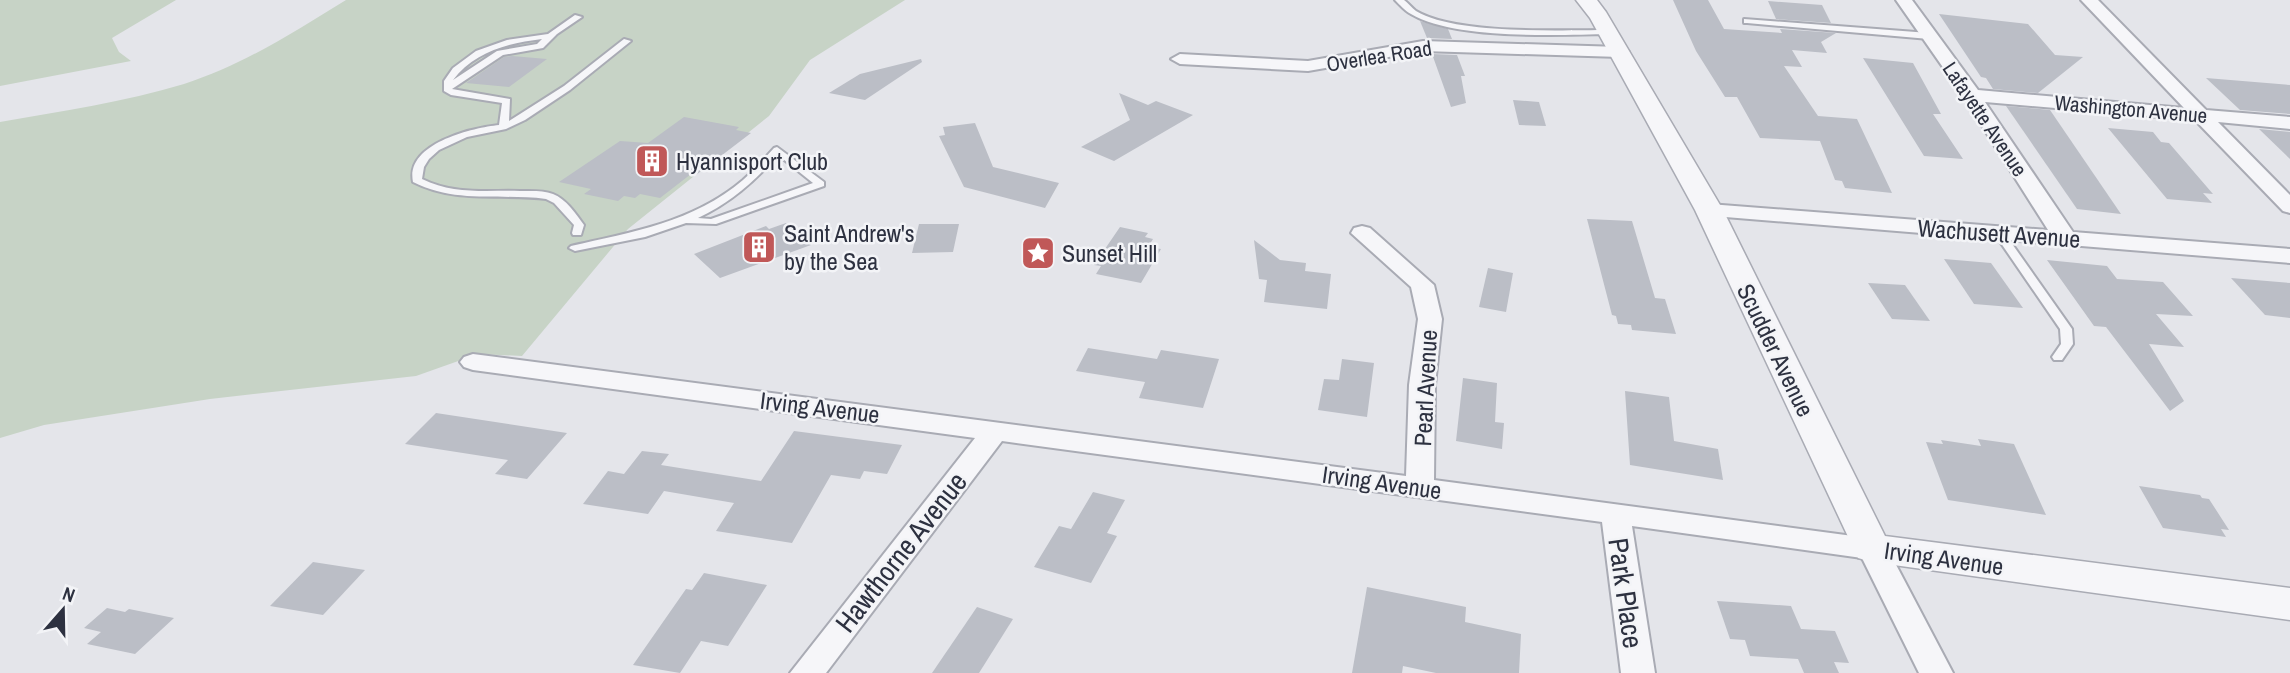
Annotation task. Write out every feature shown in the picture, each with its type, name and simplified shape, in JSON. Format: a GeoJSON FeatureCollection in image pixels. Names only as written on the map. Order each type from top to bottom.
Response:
{"type":"FeatureCollection","features":[{"type":"Feature","properties":{"kind":"street","name":"Scudder Avenue"},"geometry":{"type":"LineString","coordinates":[[1586,0],[1614,42],[1709,211],[1872,548],[1936,673]]}},
{"type":"Feature","properties":{"kind":"street","name":"Lafayette Avenue"},"geometry":{"type":"LineString","coordinates":[[1904,0],[1972,95],[2066,238]]}},
{"type":"Feature","properties":{"kind":"street"},"geometry":{"type":"LineString","coordinates":[[2089,0],[2290,207]]}},
{"type":"Feature","properties":{"kind":"street","name":"Overlea Road"},"geometry":{"type":"LineString","coordinates":[[1180,59],[1308,66],[1423,46],[1614,42]]}},
{"type":"Feature","properties":{"kind":"street","name":"Washington Avenue"},"geometry":{"type":"LineString","coordinates":[[1972,95],[2290,123]]}},
{"type":"Feature","properties":{"kind":"street","name":"Wachusett Avenue"},"geometry":{"type":"LineString","coordinates":[[1709,211],[2290,256]]}},
{"type":"Feature","properties":{"kind":"street","name":"Pearl Avenue"},"geometry":{"type":"LineString","coordinates":[[1362,233],[1422,285],[1430,319],[1422,385],[1420,488]]}},
{"type":"Feature","properties":{"kind":"street","name":"Irving Avenue"},"geometry":{"type":"LineString","coordinates":[[473,362],[2290,604]]}},
{"type":"Feature","properties":{"kind":"street","name":"Hawthorne Avenue"},"geometry":{"type":"LineString","coordinates":[[807,673],[995,430]]}},
{"type":"Feature","properties":{"kind":"street","name":"Park Place"},"geometry":{"type":"LineString","coordinates":[[1615,514],[1638,673]]}},
{"type":"Feature","properties":{"kind":"lane"},"geometry":{"type":"LineString","coordinates":[[1399,0],[1409,11],[1477,29],[1614,42]]}},
{"type":"Feature","properties":{"kind":"lane"},"geometry":{"type":"LineString","coordinates":[[503,127],[507,101],[451,92],[447,89],[500,54],[540,46],[549,36],[578,17]]}},
{"type":"Feature","properties":{"kind":"lane"},"geometry":{"type":"LineString","coordinates":[[1747,21],[1929,36]]}},
{"type":"Feature","properties":{"kind":"lane"},"geometry":{"type":"LineString","coordinates":[[577,233],[579,225],[558,201],[549,196],[450,192],[428,187],[416,180],[416,171],[422,160],[447,141],[474,131],[503,127],[522,118],[567,88],[627,41]]}},
{"type":"Feature","properties":{"kind":"lane"},"geometry":{"type":"LineString","coordinates":[[575,248],[629,239],[688,220],[743,185],[776,150],[820,184],[712,222],[688,220]]}},
{"type":"Feature","properties":{"kind":"lane"},"geometry":{"type":"LineString","coordinates":[[1999,233],[2066,329],[2067,343],[2064,352],[2058,357]]}},
{"type":"Feature","properties":{"kind":"green space"},"geometry":{"type":"Polygon","coordinates":[[[0,0],[176,0],[112,38],[119,52],[131,61],[0,86],[0,0]]]}},
{"type":"Feature","properties":{"kind":"green space","name":"Hyannisport Club"},"geometry":{"type":"Polygon","coordinates":[[[346,0],[905,0],[810,60],[769,116],[628,229],[522,356],[478,354],[416,376],[210,399],[44,425],[0,438],[0,122],[116,101],[184,84],[247,58],[346,0]]]}},
{"type":"Feature","properties":{"kind":"building"},"geometry":{"type":"Polygon","coordinates":[[[1673,0],[1708,0],[1724,29],[1836,33],[1821,42],[1827,53],[1792,50],[1802,67],[1784,66],[1818,116],[1857,119],[1892,193],[1845,188],[1842,181],[1835,180],[1820,141],[1760,138],[1737,97],[1725,97],[1696,51],[1673,0]]]}},
{"type":"Feature","properties":{"kind":"building"},"geometry":{"type":"Polygon","coordinates":[[[1768,1],[1822,5],[1831,23],[1776,19],[1768,1]]]}},
{"type":"Feature","properties":{"kind":"building"},"geometry":{"type":"Polygon","coordinates":[[[1939,14],[2028,24],[2055,55],[2083,57],[2038,93],[1993,89],[1986,78],[1981,77],[1939,14]]]}},
{"type":"Feature","properties":{"kind":"building"},"geometry":{"type":"Polygon","coordinates":[[[1420,21],[1448,29],[1452,39],[1427,38],[1420,21]]]}},
{"type":"Feature","properties":{"kind":"building"},"geometry":{"type":"Polygon","coordinates":[[[1432,54],[1457,55],[1465,76],[1461,76],[1466,103],[1451,107],[1432,54]]]}},
{"type":"Feature","properties":{"kind":"building"},"geometry":{"type":"Polygon","coordinates":[[[504,57],[547,59],[509,87],[466,83],[504,57]]]}},
{"type":"Feature","properties":{"kind":"building"},"geometry":{"type":"Polygon","coordinates":[[[1863,58],[1913,63],[1941,114],[1933,114],[1963,159],[1924,156],[1863,58]]]}},
{"type":"Feature","properties":{"kind":"building"},"geometry":{"type":"Polygon","coordinates":[[[921,59],[922,62],[865,100],[829,93],[860,74],[921,59]]]}},
{"type":"Feature","properties":{"kind":"building"},"geometry":{"type":"Polygon","coordinates":[[[2206,78],[2290,85],[2290,114],[2240,110],[2206,78]]]}},
{"type":"Feature","properties":{"kind":"building"},"geometry":{"type":"Polygon","coordinates":[[[1119,93],[1148,105],[1156,101],[1193,115],[1114,161],[1081,147],[1130,120],[1119,93]]]}},
{"type":"Feature","properties":{"kind":"building"},"geometry":{"type":"Polygon","coordinates":[[[1513,100],[1539,102],[1546,126],[1519,125],[1513,100]]]}},
{"type":"Feature","properties":{"kind":"building"},"geometry":{"type":"Polygon","coordinates":[[[2006,106],[2050,110],[2121,214],[2077,209],[2006,106]]]}},
{"type":"Feature","properties":{"kind":"building","name":"Hyannisport Club"},"geometry":{"type":"Polygon","coordinates":[[[684,117],[739,127],[736,130],[751,133],[696,175],[691,174],[660,198],[640,194],[635,198],[624,196],[618,201],[584,194],[591,189],[559,182],[620,141],[648,143],[684,117]]]}},
{"type":"Feature","properties":{"kind":"building"},"geometry":{"type":"Polygon","coordinates":[[[975,123],[993,167],[1059,183],[1045,208],[964,187],[939,136],[945,135],[943,127],[975,123]]]}},
{"type":"Feature","properties":{"kind":"building"},"geometry":{"type":"Polygon","coordinates":[[[2108,128],[2153,132],[2161,142],[2169,143],[2213,194],[2203,193],[2212,203],[2167,199],[2108,128]]]}},
{"type":"Feature","properties":{"kind":"building"},"geometry":{"type":"Polygon","coordinates":[[[2259,129],[2290,132],[2290,159],[2259,129]]]}},
{"type":"Feature","properties":{"kind":"building"},"geometry":{"type":"Polygon","coordinates":[[[1587,219],[1632,221],[1655,298],[1665,299],[1676,334],[1632,330],[1631,325],[1618,324],[1616,316],[1612,315],[1587,219]]]}},
{"type":"Feature","properties":{"kind":"building","name":"Saint Andrew's by the Sea"},"geometry":{"type":"Polygon","coordinates":[[[786,223],[811,245],[720,278],[694,254],[766,226],[769,229],[786,223]]]}},
{"type":"Feature","properties":{"kind":"building"},"geometry":{"type":"Polygon","coordinates":[[[919,224],[959,224],[953,252],[912,253],[919,224]]]}},
{"type":"Feature","properties":{"kind":"building"},"geometry":{"type":"Polygon","coordinates":[[[1120,227],[1148,233],[1145,237],[1153,239],[1148,247],[1161,249],[1141,283],[1096,274],[1101,266],[1094,265],[1120,227]]]}},
{"type":"Feature","properties":{"kind":"building"},"geometry":{"type":"Polygon","coordinates":[[[1254,240],[1280,260],[1306,263],[1305,271],[1331,274],[1327,309],[1264,302],[1267,280],[1259,279],[1254,240]]]}},
{"type":"Feature","properties":{"kind":"building"},"geometry":{"type":"Polygon","coordinates":[[[1944,259],[1991,263],[2023,308],[1974,304],[1944,259]]]}},
{"type":"Feature","properties":{"kind":"building"},"geometry":{"type":"Polygon","coordinates":[[[2047,260],[2107,266],[2117,279],[2163,282],[2193,316],[2156,314],[2184,347],[2149,344],[2184,401],[2170,411],[2106,327],[2094,326],[2047,260]]]}},
{"type":"Feature","properties":{"kind":"building"},"geometry":{"type":"Polygon","coordinates":[[[1488,268],[1513,273],[1506,312],[1479,307],[1488,268]]]}},
{"type":"Feature","properties":{"kind":"building"},"geometry":{"type":"Polygon","coordinates":[[[2231,278],[2290,283],[2290,318],[2265,315],[2231,278]]]}},
{"type":"Feature","properties":{"kind":"building"},"geometry":{"type":"Polygon","coordinates":[[[1868,283],[1905,285],[1930,321],[1892,319],[1868,283]]]}},
{"type":"Feature","properties":{"kind":"building"},"geometry":{"type":"Polygon","coordinates":[[[1088,348],[1157,359],[1161,350],[1219,359],[1203,408],[1139,398],[1145,382],[1076,371],[1088,348]]]}},
{"type":"Feature","properties":{"kind":"building"},"geometry":{"type":"Polygon","coordinates":[[[1342,359],[1374,363],[1367,417],[1318,410],[1324,379],[1339,380],[1342,359]]]}},
{"type":"Feature","properties":{"kind":"building"},"geometry":{"type":"Polygon","coordinates":[[[1463,378],[1497,383],[1495,422],[1504,423],[1502,449],[1456,441],[1463,378]]]}},
{"type":"Feature","properties":{"kind":"building"},"geometry":{"type":"Polygon","coordinates":[[[1625,391],[1669,397],[1674,441],[1718,449],[1723,480],[1630,465],[1625,391]]]}},
{"type":"Feature","properties":{"kind":"building"},"geometry":{"type":"Polygon","coordinates":[[[436,413],[567,433],[527,479],[495,474],[508,460],[405,444],[436,413]]]}},
{"type":"Feature","properties":{"kind":"building"},"geometry":{"type":"Polygon","coordinates":[[[794,431],[902,445],[887,474],[864,471],[860,479],[831,475],[792,543],[716,531],[734,503],[664,491],[648,514],[583,504],[608,471],[624,474],[642,451],[669,454],[661,465],[761,481],[794,431]]]}},
{"type":"Feature","properties":{"kind":"building"},"geometry":{"type":"Polygon","coordinates":[[[1978,439],[2014,444],[2046,515],[1948,500],[1926,442],[1943,444],[1941,440],[1981,446],[1978,439]]]}},
{"type":"Feature","properties":{"kind":"building"},"geometry":{"type":"Polygon","coordinates":[[[2139,486],[2200,495],[2209,499],[2229,530],[2221,529],[2226,537],[2163,528],[2139,486]]]}},
{"type":"Feature","properties":{"kind":"building"},"geometry":{"type":"Polygon","coordinates":[[[1093,492],[1125,500],[1107,533],[1117,536],[1091,583],[1034,567],[1059,526],[1071,529],[1093,492]]]}},
{"type":"Feature","properties":{"kind":"building"},"geometry":{"type":"Polygon","coordinates":[[[313,562],[365,570],[323,615],[270,606],[313,562]]]}},
{"type":"Feature","properties":{"kind":"building"},"geometry":{"type":"Polygon","coordinates":[[[704,573],[767,585],[728,646],[701,641],[680,673],[633,665],[686,589],[692,590],[704,573]]]}},
{"type":"Feature","properties":{"kind":"building"},"geometry":{"type":"Polygon","coordinates":[[[1367,587],[1466,607],[1465,622],[1521,634],[1519,673],[1436,673],[1403,666],[1402,673],[1352,673],[1367,587]]]}},
{"type":"Feature","properties":{"kind":"building"},"geometry":{"type":"Polygon","coordinates":[[[1717,601],[1791,606],[1801,629],[1835,631],[1849,663],[1834,662],[1839,673],[1804,673],[1798,659],[1750,656],[1745,640],[1730,639],[1717,601]]]}},
{"type":"Feature","properties":{"kind":"building"},"geometry":{"type":"Polygon","coordinates":[[[977,607],[1013,619],[979,673],[932,673],[977,607]]]}},
{"type":"Feature","properties":{"kind":"building"},"geometry":{"type":"Polygon","coordinates":[[[107,608],[125,612],[129,609],[174,618],[135,654],[87,644],[101,632],[84,628],[107,608]]]}},
{"type":"Feature","properties":{"kind":"place","name":"Hyannisport Club"},"geometry":{"type":"Point","coordinates":[652,161]}},
{"type":"Feature","properties":{"kind":"place","name":"Saint Andrew's by the Sea"},"geometry":{"type":"Point","coordinates":[759,247]}},
{"type":"Feature","properties":{"kind":"place","name":"Sunset Hill"},"geometry":{"type":"Point","coordinates":[1038,253]}}]}
